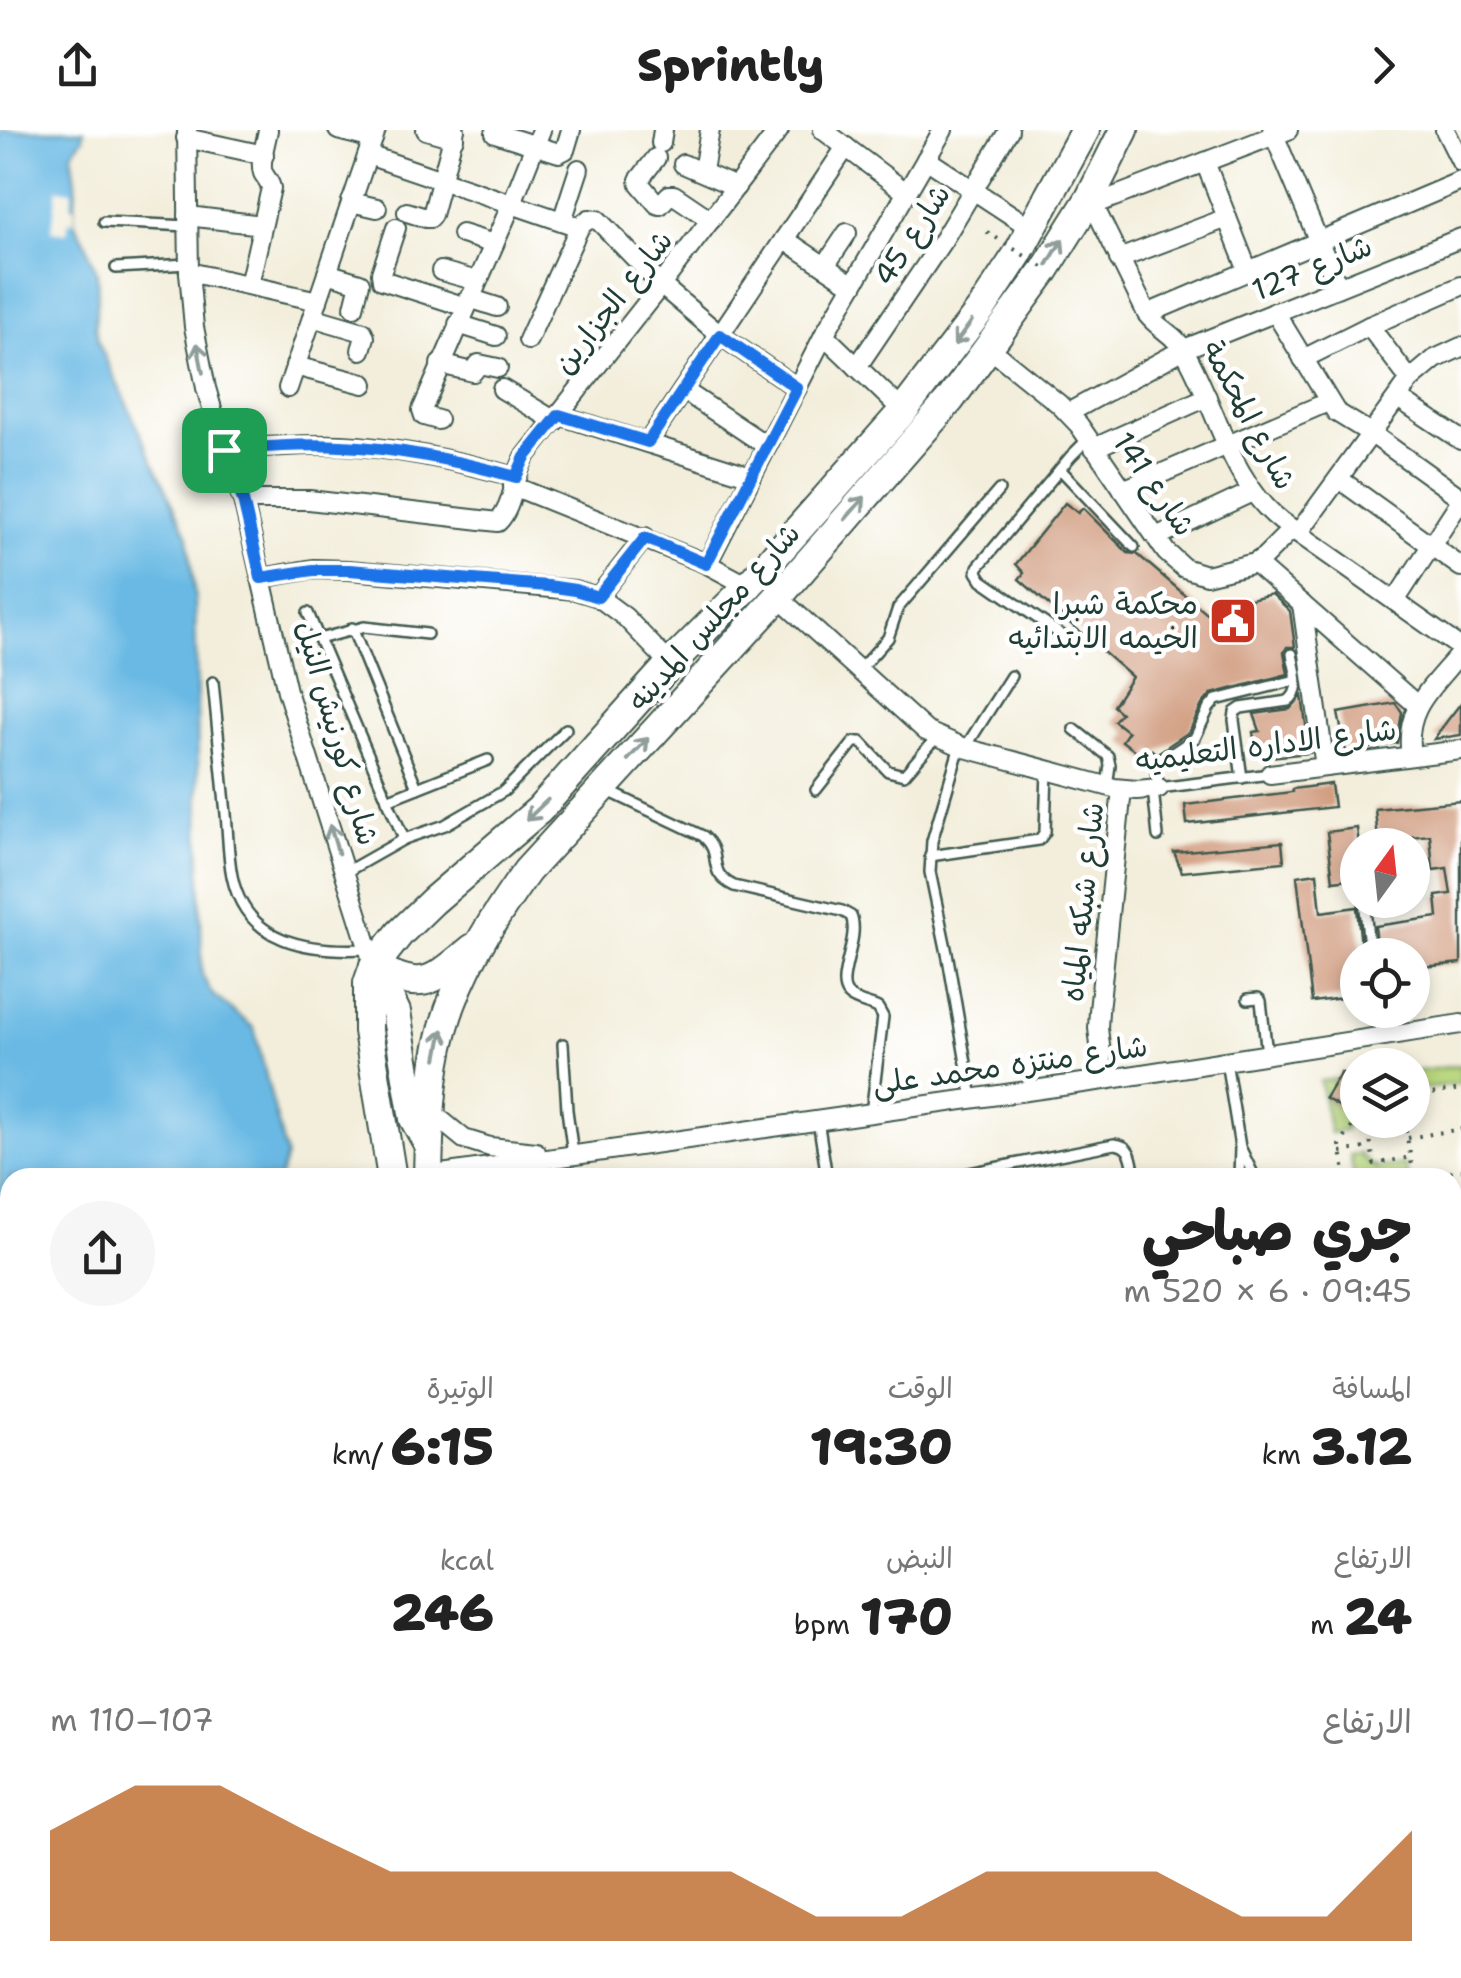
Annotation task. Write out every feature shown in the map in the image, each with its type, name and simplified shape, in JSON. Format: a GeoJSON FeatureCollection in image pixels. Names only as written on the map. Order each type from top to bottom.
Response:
{"type":"FeatureCollection","features":[{"type":"Feature","properties":{"kind":"highway","name":"شارع مجلس المدينه"},"geometry":{"type":"LineString","coordinates":[[371,958],[538,810],[670,664],[748,586],[903,412],[982,308],[1032,228],[1085,130]]}},
{"type":"Feature","properties":{"kind":"highway","name":"شارع مجلس المدينه"},"geometry":{"type":"LineString","coordinates":[[429,1168],[433,1083],[442,1031],[478,944],[527,871],[950,400],[1092,202],[1124,130]]}},
{"type":"Feature","properties":{"kind":"highway"},"geometry":{"type":"LineString","coordinates":[[371,958],[399,980],[418,982],[440,974],[478,944]]}},
{"type":"Feature","properties":{"kind":"highway"},"geometry":{"type":"LineString","coordinates":[[371,958],[396,1012],[414,1119],[430,1146]]}},
{"type":"Feature","properties":{"kind":"highway","name":"شارع كورنيش النيل"},"geometry":{"type":"LineString","coordinates":[[371,958],[368,1030],[390,1168]]}},
{"type":"Feature","properties":{"kind":"street"},"geometry":{"type":"LineString","coordinates":[[249,286],[271,188],[263,172],[268,130]]}},
{"type":"Feature","properties":{"kind":"street"},"geometry":{"type":"LineString","coordinates":[[338,130],[372,142],[442,180],[571,224],[598,220],[661,284],[720,335],[797,388]]}},
{"type":"Feature","properties":{"kind":"street"},"geometry":{"type":"LineString","coordinates":[[426,130],[454,134],[442,180],[430,218],[401,220],[381,273],[382,280],[498,307]]}},
{"type":"Feature","properties":{"kind":"street"},"geometry":{"type":"LineString","coordinates":[[495,133],[538,138],[563,153],[571,130]]}},
{"type":"Feature","properties":{"kind":"street"},"geometry":{"type":"LineString","coordinates":[[703,171],[710,130]]}},
{"type":"Feature","properties":{"kind":"street","name":"شارع الجزارين"},"geometry":{"type":"LineString","coordinates":[[243,500],[309,500],[498,522],[505,515],[525,457],[779,130]]}},
{"type":"Feature","properties":{"kind":"street"},"geometry":{"type":"LineString","coordinates":[[823,130],[907,192]]}},
{"type":"Feature","properties":{"kind":"street"},"geometry":{"type":"LineString","coordinates":[[706,564],[824,336],[942,130]]}},
{"type":"Feature","properties":{"kind":"street","name":"شارع 45"},"geometry":{"type":"LineString","coordinates":[[857,367],[1009,130]]}},
{"type":"Feature","properties":{"kind":"street"},"geometry":{"type":"LineString","coordinates":[[1445,130],[1461,162]]}},
{"type":"Feature","properties":{"kind":"street"},"geometry":{"type":"LineString","coordinates":[[1092,202],[1278,132],[1338,287]]}},
{"type":"Feature","properties":{"kind":"street"},"geometry":{"type":"LineString","coordinates":[[186,134],[264,155]]}},
{"type":"Feature","properties":{"kind":"street","name":"شارع كورنيش النيل"},"geometry":{"type":"LineString","coordinates":[[186,134],[194,328],[206,388],[243,500],[287,691],[371,958]]}},
{"type":"Feature","properties":{"kind":"street"},"geometry":{"type":"LineString","coordinates":[[438,420],[421,414],[436,398],[440,364],[538,138]]}},
{"type":"Feature","properties":{"kind":"street"},"geometry":{"type":"LineString","coordinates":[[288,388],[372,142]]}},
{"type":"Feature","properties":{"kind":"street"},"geometry":{"type":"LineString","coordinates":[[660,143],[640,184],[657,204],[674,194],[711,220]]}},
{"type":"Feature","properties":{"kind":"street"},"geometry":{"type":"LineString","coordinates":[[648,442],[846,147]]}},
{"type":"Feature","properties":{"kind":"street"},"geometry":{"type":"LineString","coordinates":[[926,159],[1032,228]]}},
{"type":"Feature","properties":{"kind":"street"},"geometry":{"type":"LineString","coordinates":[[1204,162],[1248,271]]}},
{"type":"Feature","properties":{"kind":"street"},"geometry":{"type":"LineString","coordinates":[[683,164],[736,187]]}},
{"type":"Feature","properties":{"kind":"street"},"geometry":{"type":"LineString","coordinates":[[528,340],[571,224],[579,169]]}},
{"type":"Feature","properties":{"kind":"street"},"geometry":{"type":"LineString","coordinates":[[1147,314],[1461,180]]}},
{"type":"Feature","properties":{"kind":"street"},"geometry":{"type":"LineString","coordinates":[[352,202],[377,208]]}},
{"type":"Feature","properties":{"kind":"street","name":"شارع المحكمة"},"geometry":{"type":"LineString","coordinates":[[1092,202],[1147,314],[1184,349],[1252,492],[1270,512],[1461,650]]}},
{"type":"Feature","properties":{"kind":"street"},"geometry":{"type":"LineString","coordinates":[[1120,259],[1227,218]]}},
{"type":"Feature","properties":{"kind":"street"},"geometry":{"type":"LineString","coordinates":[[188,221],[262,225]]}},
{"type":"Feature","properties":{"kind":"street"},"geometry":{"type":"LineString","coordinates":[[825,266],[847,233]]}},
{"type":"Feature","properties":{"kind":"street"},"geometry":{"type":"LineString","coordinates":[[462,234],[494,244]]}},
{"type":"Feature","properties":{"kind":"street","name":"شارع 127"},"geometry":{"type":"LineString","coordinates":[[1068,413],[1184,349],[1461,238]]}},
{"type":"Feature","properties":{"kind":"street"},"geometry":{"type":"LineString","coordinates":[[784,240],[853,285]]}},
{"type":"Feature","properties":{"kind":"street"},"geometry":{"type":"LineString","coordinates":[[190,268],[315,309],[363,332],[361,350]]}},
{"type":"Feature","properties":{"kind":"street"},"geometry":{"type":"LineString","coordinates":[[442,271],[496,336]]}},
{"type":"Feature","properties":{"kind":"street"},"geometry":{"type":"LineString","coordinates":[[327,273],[360,283],[354,307]]}},
{"type":"Feature","properties":{"kind":"street"},"geometry":{"type":"LineString","coordinates":[[1303,359],[1461,286]]}},
{"type":"Feature","properties":{"kind":"street"},"geometry":{"type":"LineString","coordinates":[[1275,312],[1336,412],[1461,499],[1394,600]]}},
{"type":"Feature","properties":{"kind":"street"},"geometry":{"type":"LineString","coordinates":[[1369,326],[1410,380]]}},
{"type":"Feature","properties":{"kind":"street"},"geometry":{"type":"LineString","coordinates":[[824,336],[903,412]]}},
{"type":"Feature","properties":{"kind":"street","name":"شارع 141"},"geometry":{"type":"LineString","coordinates":[[988,347],[1068,413],[1174,561],[1206,575],[1255,563],[1296,531],[1410,380],[1435,359],[1457,353]]}},
{"type":"Feature","properties":{"kind":"street"},"geometry":{"type":"LineString","coordinates":[[440,364],[473,372],[479,364],[498,368]]}},
{"type":"Feature","properties":{"kind":"street"},"geometry":{"type":"LineString","coordinates":[[295,366],[364,384]]}},
{"type":"Feature","properties":{"kind":"street"},"geometry":{"type":"LineString","coordinates":[[502,389],[557,418],[648,442],[751,476]]}},
{"type":"Feature","properties":{"kind":"street"},"geometry":{"type":"LineString","coordinates":[[683,390],[767,446]]}},
{"type":"Feature","properties":{"kind":"street"},"geometry":{"type":"LineString","coordinates":[[1091,443],[1206,398]]}},
{"type":"Feature","properties":{"kind":"street"},"geometry":{"type":"LineString","coordinates":[[1398,398],[1461,440]]}},
{"type":"Feature","properties":{"kind":"street"},"geometry":{"type":"LineString","coordinates":[[1124,490],[1328,402]]}},
{"type":"Feature","properties":{"kind":"street"},"geometry":{"type":"LineString","coordinates":[[224,450],[342,446],[458,461],[706,564],[748,586]]}},
{"type":"Feature","properties":{"kind":"street"},"geometry":{"type":"LineString","coordinates":[[1339,479],[1461,567]]}},
{"type":"Feature","properties":{"kind":"street"},"geometry":{"type":"LineString","coordinates":[[1156,537],[1252,492]]}},
{"type":"Feature","properties":{"kind":"street"},"geometry":{"type":"LineString","coordinates":[[598,597],[645,538]]}},
{"type":"Feature","properties":{"kind":"street"},"geometry":{"type":"LineString","coordinates":[[1255,563],[1418,706]]}},
{"type":"Feature","properties":{"kind":"street"},"geometry":{"type":"LineString","coordinates":[[261,578],[313,570],[349,570],[575,590],[598,597],[625,618],[670,664]]}},
{"type":"Feature","properties":{"kind":"street","name":"شارع الاداره التعليميه"},"geometry":{"type":"LineString","coordinates":[[778,596],[912,720],[937,737],[1114,788],[1156,789]]}},
{"type":"Feature","properties":{"kind":"street"},"geometry":{"type":"LineString","coordinates":[[1302,604],[1325,767]]}},
{"type":"Feature","properties":{"kind":"street"},"geometry":{"type":"LineString","coordinates":[[1411,756],[1411,719],[1461,650]]}},
{"type":"Feature","properties":{"kind":"street","name":"شارع الاداره التعليميه"},"geometry":{"type":"LineString","coordinates":[[1270,774],[1461,750]]}},
{"type":"Feature","properties":{"kind":"street","name":"شارع شبكه المياه"},"geometry":{"type":"LineString","coordinates":[[1104,1080],[1098,1028],[1114,788]]}},
{"type":"Feature","properties":{"kind":"street","name":"شارع منتزه محمد على"},"geometry":{"type":"LineString","coordinates":[[477,1168],[1104,1080],[1461,1024]]}},
{"type":"Feature","properties":{"kind":"street","name":"شارع منتزه محمد على"},"geometry":{"type":"LineString","coordinates":[[432,1112],[456,1135],[473,1143],[570,1154]]}},
{"type":"Feature","properties":{"kind":"street"},"geometry":{"type":"LineString","coordinates":[[473,1143],[482,1167]]}},
{"type":"Feature","properties":{"kind":"lane"},"geometry":{"type":"LineString","coordinates":[[104,222],[188,221]]}},
{"type":"Feature","properties":{"kind":"lane"},"geometry":{"type":"LineString","coordinates":[[116,268],[190,268]]}},
{"type":"Feature","properties":{"kind":"lane"},"geometry":{"type":"LineString","coordinates":[[1064,636],[982,580],[977,572],[979,563],[1060,468],[1091,443]]}},
{"type":"Feature","properties":{"kind":"lane"},"geometry":{"type":"LineString","coordinates":[[1060,468],[1134,547]]}},
{"type":"Feature","properties":{"kind":"lane"},"geometry":{"type":"LineString","coordinates":[[858,671],[888,638],[898,608],[999,490]]}},
{"type":"Feature","properties":{"kind":"lane"},"geometry":{"type":"LineString","coordinates":[[308,613],[404,839]]}},
{"type":"Feature","properties":{"kind":"lane"},"geometry":{"type":"LineString","coordinates":[[319,639],[372,626],[427,634]]}},
{"type":"Feature","properties":{"kind":"lane"},"geometry":{"type":"LineString","coordinates":[[352,628],[418,788]]}},
{"type":"Feature","properties":{"kind":"lane"},"geometry":{"type":"LineString","coordinates":[[1242,778],[1235,712],[1288,701],[1297,691],[1292,654]]}},
{"type":"Feature","properties":{"kind":"lane"},"geometry":{"type":"LineString","coordinates":[[972,1098],[932,888],[930,856],[963,747],[1011,676]]}},
{"type":"Feature","properties":{"kind":"lane"},"geometry":{"type":"LineString","coordinates":[[1158,836],[1159,762],[1195,738],[1212,703],[1296,680]]}},
{"type":"Feature","properties":{"kind":"lane"},"geometry":{"type":"LineString","coordinates":[[213,682],[232,878],[248,913],[266,931],[290,943],[371,958]]}},
{"type":"Feature","properties":{"kind":"lane"},"geometry":{"type":"LineString","coordinates":[[344,873],[404,839],[445,826],[504,792],[566,729]]}},
{"type":"Feature","properties":{"kind":"lane"},"geometry":{"type":"LineString","coordinates":[[1074,729],[1108,756],[1114,788]]}},
{"type":"Feature","properties":{"kind":"lane"},"geometry":{"type":"LineString","coordinates":[[816,790],[854,742],[860,742],[888,770],[904,775],[937,737]]}},
{"type":"Feature","properties":{"kind":"lane"},"geometry":{"type":"LineString","coordinates":[[388,800],[488,760]]}},
{"type":"Feature","properties":{"kind":"lane"},"geometry":{"type":"LineString","coordinates":[[930,856],[1039,840],[1045,832],[1046,770]]}},
{"type":"Feature","properties":{"kind":"lane","name":"شارع الاداره التعليميه"},"geometry":{"type":"LineString","coordinates":[[1156,789],[1270,774]]}},
{"type":"Feature","properties":{"kind":"lane"},"geometry":{"type":"LineString","coordinates":[[602,788],[708,839],[718,874],[726,882],[842,910],[852,916],[855,929],[845,991],[851,998],[874,1006],[883,1017],[871,1112]]}},
{"type":"Feature","properties":{"kind":"lane"},"geometry":{"type":"LineString","coordinates":[[1248,999],[1260,1001],[1267,1054]]}},
{"type":"Feature","properties":{"kind":"lane"},"geometry":{"type":"LineString","coordinates":[[1381,1028],[1382,1036]]}},
{"type":"Feature","properties":{"kind":"lane"},"geometry":{"type":"LineString","coordinates":[[563,1044],[570,1154]]}},
{"type":"Feature","properties":{"kind":"lane"},"geometry":{"type":"LineString","coordinates":[[1226,1061],[1240,1147],[1239,1168]]}},
{"type":"Feature","properties":{"kind":"lane"},"geometry":{"type":"LineString","coordinates":[[818,1120],[825,1168]]}},
{"type":"Feature","properties":{"kind":"lane"},"geometry":{"type":"LineString","coordinates":[[994,1168],[1114,1144],[1125,1146],[1132,1168]]}},
{"type":"Feature","properties":{"kind":"lane"},"geometry":{"type":"LineString","coordinates":[[1240,1147],[1249,1168]]}},
{"type":"Feature","properties":{"kind":"path"},"geometry":{"type":"LineString","coordinates":[[988,232],[1049,271]]}},
{"type":"Feature","properties":{"kind":"path"},"geometry":{"type":"LineString","coordinates":[[1430,1093],[1461,1089]]}},
{"type":"Feature","properties":{"kind":"path"},"geometry":{"type":"LineString","coordinates":[[1430,1134],[1461,1129]]}},
{"type":"Feature","properties":{"kind":"path"},"geometry":{"type":"LineString","coordinates":[[1344,1168],[1340,1145],[1345,1138]]}},
{"type":"Feature","properties":{"kind":"path"},"geometry":{"type":"LineString","coordinates":[[1370,1138],[1374,1164],[1411,1158]]}},
{"type":"Feature","properties":{"kind":"path"},"geometry":{"type":"LineString","coordinates":[[1408,1138],[1413,1168]]}},
{"type":"Feature","properties":{"kind":"path"},"geometry":{"type":"LineString","coordinates":[[1341,1152],[1371,1147]]}},
{"type":"Feature","properties":{"kind":"green space"},"geometry":{"type":"Polygon","coordinates":[[[1461,1065],[1461,1083],[1430,1088],[1430,1070],[1461,1065]]]}},
{"type":"Feature","properties":{"kind":"green space"},"geometry":{"type":"Polygon","coordinates":[[[1337,1079],[1325,1098],[1340,1108],[1340,1132],[1330,1133],[1320,1081],[1337,1079]]]}},
{"type":"Feature","properties":{"kind":"green space"},"geometry":{"type":"Polygon","coordinates":[[[1361,1153],[1362,1159],[1375,1168],[1352,1168],[1350,1155],[1361,1153]]]}},
{"type":"Feature","properties":{"kind":"water"},"geometry":{"type":"Polygon","coordinates":[[[0,130],[84,130],[72,153],[76,181],[74,222],[97,273],[98,342],[188,536],[195,599],[202,975],[212,994],[254,1028],[286,1156],[283,1168],[0,1168],[0,130]]]}},
{"type":"Feature","properties":{"kind":"pier"},"geometry":{"type":"Polygon","coordinates":[[[57,189],[72,191],[74,222],[68,221],[67,233],[52,231],[57,189]]]}},
{"type":"Feature","properties":{"kind":"building"},"geometry":{"type":"Polygon","coordinates":[[[1065,503],[1078,513],[1083,508],[1128,553],[1137,554],[1227,631],[1224,605],[1272,594],[1290,611],[1295,647],[1287,647],[1284,652],[1288,674],[1211,694],[1189,732],[1156,754],[1152,750],[1148,761],[1122,741],[1128,732],[1114,721],[1121,713],[1113,706],[1132,677],[1019,579],[1024,573],[1016,564],[1065,503]]]}},
{"type":"Feature","properties":{"kind":"building"},"geometry":{"type":"Polygon","coordinates":[[[1302,696],[1310,753],[1260,758],[1253,732],[1260,731],[1254,714],[1290,709],[1302,696]]]}},
{"type":"Feature","properties":{"kind":"building"},"geometry":{"type":"Polygon","coordinates":[[[1395,703],[1402,712],[1397,743],[1346,752],[1338,713],[1395,703]]]}},
{"type":"Feature","properties":{"kind":"building"},"geometry":{"type":"Polygon","coordinates":[[[1461,703],[1461,735],[1434,739],[1447,721],[1461,703]]]}},
{"type":"Feature","properties":{"kind":"building"},"geometry":{"type":"Polygon","coordinates":[[[1331,784],[1334,807],[1187,824],[1185,805],[1331,784]]]}},
{"type":"Feature","properties":{"kind":"building"},"geometry":{"type":"Polygon","coordinates":[[[1461,801],[1461,963],[1430,966],[1430,938],[1376,938],[1375,926],[1438,917],[1436,896],[1451,894],[1447,868],[1433,870],[1430,828],[1377,828],[1375,809],[1461,801]]]}},
{"type":"Feature","properties":{"kind":"building"},"geometry":{"type":"Polygon","coordinates":[[[1340,830],[1340,880],[1333,881],[1327,832],[1340,830]]]}},
{"type":"Feature","properties":{"kind":"building"},"geometry":{"type":"Polygon","coordinates":[[[1282,842],[1284,862],[1182,872],[1174,852],[1282,842]]]}},
{"type":"Feature","properties":{"kind":"building"},"geometry":{"type":"Polygon","coordinates":[[[1317,873],[1321,912],[1340,909],[1340,918],[1358,918],[1360,938],[1340,938],[1340,998],[1312,1002],[1297,876],[1317,873]]]}},
{"type":"Feature","properties":{"kind":"building"},"geometry":{"type":"Polygon","coordinates":[[[1340,1074],[1340,1107],[1325,1098],[1340,1074]]]}},
{"type":"Feature","properties":{"kind":"place","name":"محكمة شبرا الخيمه الابتدائيه"},"geometry":{"type":"Point","coordinates":[1233,621]}},
{"type":"Feature","properties":{"kind":"route"},"geometry":{"type":"LineString","coordinates":[[720,335],[797,388],[706,564],[645,538],[598,597],[548,586],[349,570],[313,570],[261,578],[243,500],[224,450],[342,446],[458,461],[516,477],[525,457],[559,415],[648,442],[720,335]]}}]}
